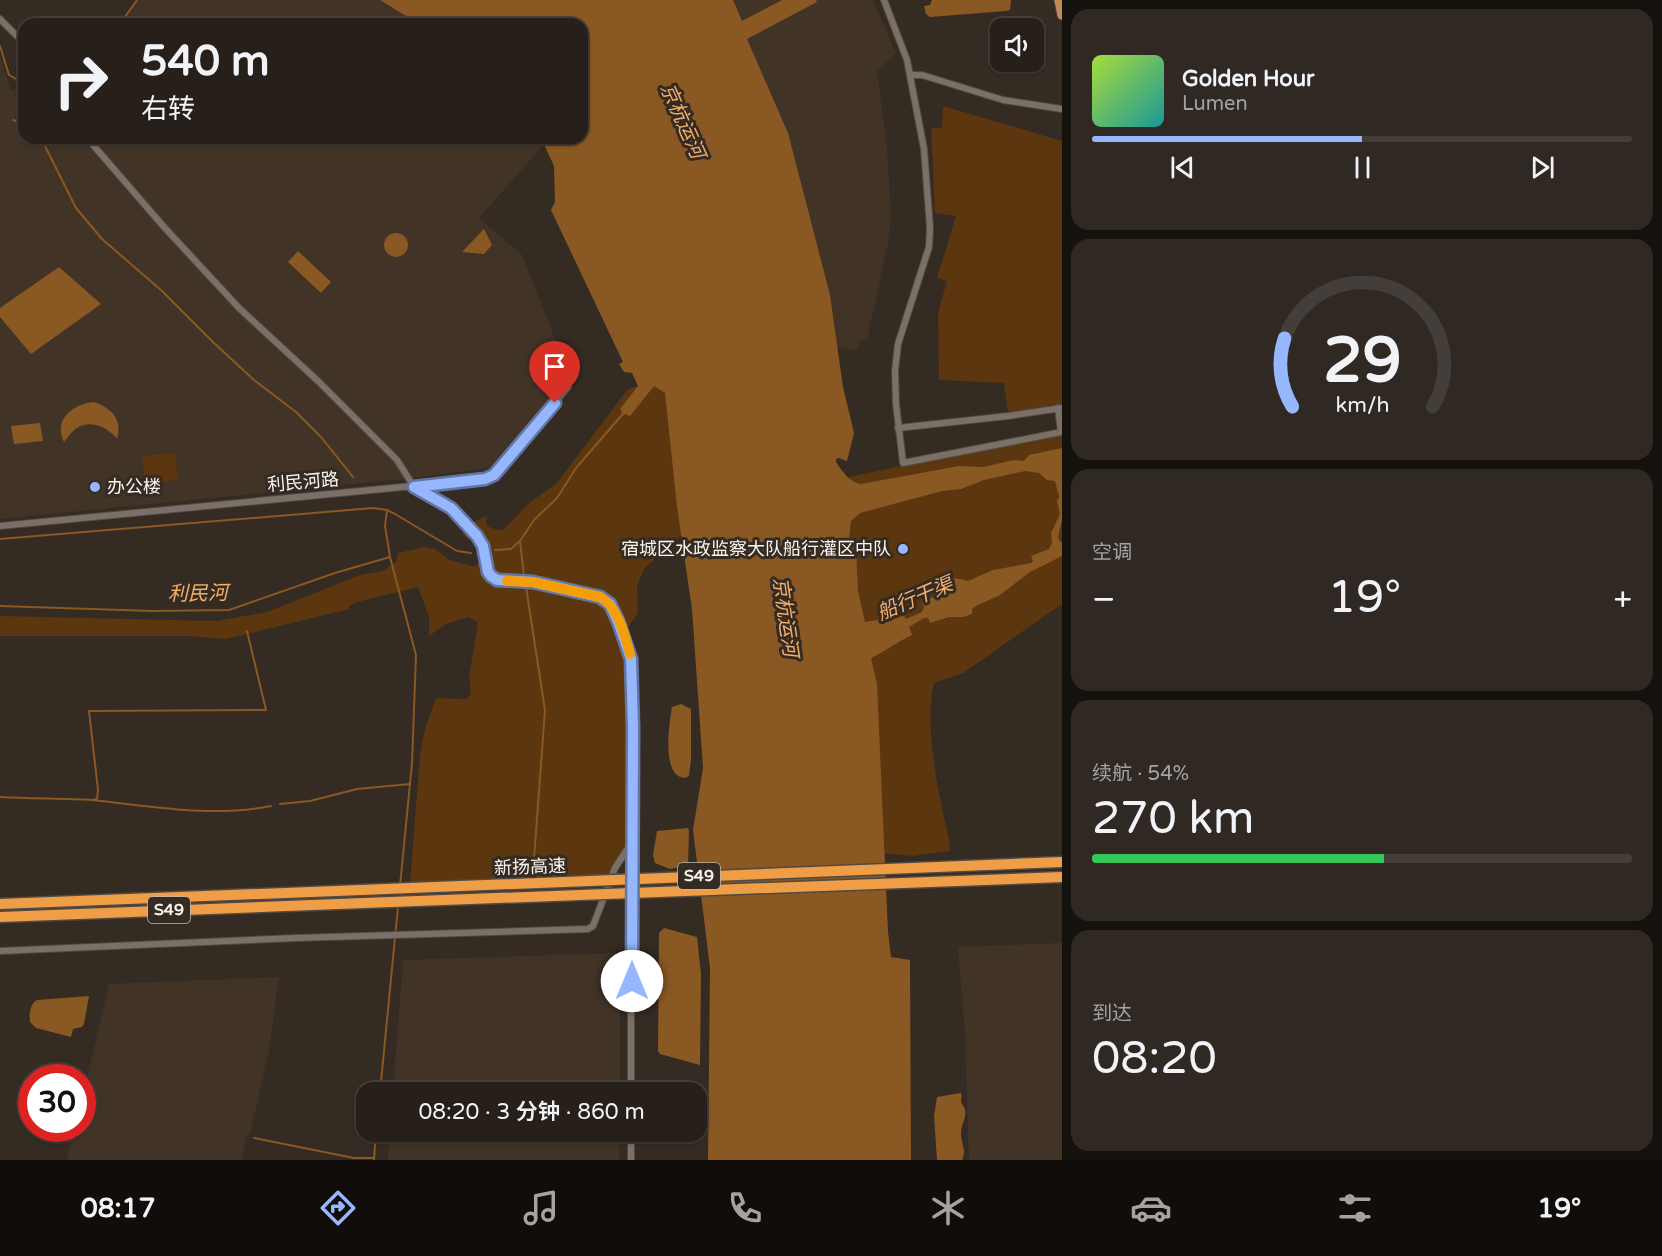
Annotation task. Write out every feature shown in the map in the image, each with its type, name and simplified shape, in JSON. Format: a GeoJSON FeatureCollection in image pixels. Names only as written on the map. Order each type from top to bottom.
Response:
{"type":"FeatureCollection","features":[{"type":"Feature","properties":{"kind":"highway","name":"新扬高速"},"geometry":{"type":"LineString","coordinates":[[0,904],[1062,862]]}},
{"type":"Feature","properties":{"kind":"highway","name":"新扬高速"},"geometry":{"type":"LineString","coordinates":[[0,917],[1062,876]]}},
{"type":"Feature","properties":{"kind":"main road"},"geometry":{"type":"LineString","coordinates":[[1059,0],[1062,15]]}},
{"type":"Feature","properties":{"kind":"street"},"geometry":{"type":"LineString","coordinates":[[884,0],[903,47],[910,75],[925,159],[930,236],[925,260],[898,344],[895,378],[898,428],[903,463],[1061,432],[1060,408],[898,428]]}},
{"type":"Feature","properties":{"kind":"street"},"geometry":{"type":"LineString","coordinates":[[0,19],[18,37]]}},
{"type":"Feature","properties":{"kind":"street"},"geometry":{"type":"LineString","coordinates":[[910,75],[922,75],[1017,103],[1062,109]]}},
{"type":"Feature","properties":{"kind":"street"},"geometry":{"type":"LineString","coordinates":[[92,144],[164,227],[239,308],[312,375],[397,460],[414,487],[451,508],[477,536],[483,546],[488,572],[491,576],[497,580],[533,582],[600,597],[610,604],[625,638],[631,659],[633,727],[631,1082]]}},
{"type":"Feature","properties":{"kind":"street","name":"利民河路"},"geometry":{"type":"LineString","coordinates":[[0,526],[485,479],[494,475],[568,387]]}},
{"type":"Feature","properties":{"kind":"street"},"geometry":{"type":"LineString","coordinates":[[0,951],[376,935],[588,929],[593,926],[615,868],[631,845]]}},
{"type":"Feature","properties":{"kind":"street"},"geometry":{"type":"LineString","coordinates":[[631,1142],[631,1160]]}},
{"type":"Feature","properties":{"kind":"shaded area"},"geometry":{"type":"Polygon","coordinates":[[[138,0],[380,0],[409,18],[125,18],[138,0]]]}},
{"type":"Feature","properties":{"kind":"shaded area"},"geometry":{"type":"Polygon","coordinates":[[[733,0],[873,0],[896,53],[877,72],[887,147],[891,214],[888,244],[867,340],[860,340],[857,350],[837,348],[830,295],[733,0]]]}},
{"type":"Feature","properties":{"kind":"shaded area"},"geometry":{"type":"Polygon","coordinates":[[[0,55],[11,91],[18,87],[18,144],[544,144],[479,218],[522,255],[565,365],[573,376],[495,467],[414,478],[0,519],[0,55]]]}},
{"type":"Feature","properties":{"kind":"shaded area"},"geometry":{"type":"Polygon","coordinates":[[[943,106],[1062,141],[1062,405],[1008,412],[1004,383],[939,380],[938,313],[947,281],[937,278],[956,216],[935,213],[931,128],[942,128],[943,106]]]}},
{"type":"Feature","properties":{"kind":"shaded area"},"geometry":{"type":"Polygon","coordinates":[[[654,386],[666,395],[681,535],[644,569],[637,586],[638,613],[623,635],[634,683],[637,732],[635,846],[616,872],[607,875],[410,883],[420,755],[425,729],[436,698],[466,699],[471,694],[469,677],[478,622],[468,617],[446,624],[429,636],[429,617],[418,587],[357,602],[349,606],[349,609],[226,639],[188,636],[0,636],[0,616],[216,621],[267,612],[360,575],[383,571],[396,562],[398,553],[424,547],[435,549],[449,560],[472,566],[481,564],[478,546],[463,535],[463,528],[486,516],[487,526],[497,530],[504,529],[529,503],[557,483],[627,390],[634,387],[654,386]]]}},
{"type":"Feature","properties":{"kind":"shaded area"},"geometry":{"type":"Polygon","coordinates":[[[1062,433],[1062,604],[963,673],[934,683],[930,722],[934,764],[950,851],[912,856],[884,853],[877,703],[834,480],[1062,433]]]}},
{"type":"Feature","properties":{"kind":"shaded area"},"geometry":{"type":"Polygon","coordinates":[[[175,453],[178,480],[145,484],[142,456],[175,453]]]}},
{"type":"Feature","properties":{"kind":"shaded area"},"geometry":{"type":"Polygon","coordinates":[[[1062,943],[1062,1160],[969,1160],[965,1034],[958,947],[1062,943]]]}},
{"type":"Feature","properties":{"kind":"shaded area"},"geometry":{"type":"Polygon","coordinates":[[[620,953],[620,1082],[394,1082],[403,960],[620,953]]]}},
{"type":"Feature","properties":{"kind":"shaded area"},"geometry":{"type":"Polygon","coordinates":[[[279,977],[269,1051],[250,1133],[246,1137],[241,1160],[67,1160],[72,1142],[96,1142],[96,1064],[90,1064],[109,984],[279,977]]]}},
{"type":"Feature","properties":{"kind":"shaded area"},"geometry":{"type":"Polygon","coordinates":[[[389,1142],[619,1142],[619,1160],[388,1160],[389,1142]]]}},
{"type":"Feature","properties":{"kind":"water","name":"京杭运河"},"geometry":{"type":"Polygon","coordinates":[[[380,0],[733,0],[742,21],[782,0],[816,0],[817,2],[747,39],[788,133],[830,295],[843,387],[854,433],[847,461],[839,458],[836,462],[850,479],[861,484],[959,466],[983,467],[1014,460],[1024,461],[1029,455],[1062,448],[1062,520],[1058,538],[1062,543],[1062,556],[1030,572],[1000,595],[976,606],[972,609],[972,614],[963,617],[949,617],[930,623],[928,618],[924,618],[909,627],[912,635],[871,658],[877,684],[891,957],[910,960],[911,1160],[708,1160],[710,968],[693,830],[703,768],[692,609],[677,507],[665,393],[654,386],[630,416],[625,414],[620,418],[622,411],[620,409],[638,386],[632,373],[624,372],[619,364],[623,362],[551,210],[555,202],[554,166],[544,144],[588,144],[588,18],[409,18],[380,0]],[[1025,471],[860,513],[851,521],[849,540],[856,550],[858,591],[865,622],[904,616],[906,619],[922,612],[924,607],[922,603],[944,591],[949,581],[955,578],[968,581],[993,570],[1031,563],[1033,561],[1031,556],[1049,549],[1052,543],[1051,533],[1060,514],[1055,481],[1047,480],[1039,473],[1025,471]]]}},
{"type":"Feature","properties":{"kind":"water"},"geometry":{"type":"Polygon","coordinates":[[[932,0],[1011,0],[1010,10],[1006,11],[930,17],[926,14],[924,6],[930,5],[932,0]]]}},
{"type":"Feature","properties":{"kind":"water"},"geometry":{"type":"Polygon","coordinates":[[[484,229],[492,245],[484,254],[462,252],[484,229]]]}},
{"type":"Feature","properties":{"kind":"water"},"geometry":{"type":"Polygon","coordinates":[[[396,233],[405,236],[408,245],[405,254],[396,257],[387,254],[384,245],[387,236],[396,233]]]}},
{"type":"Feature","properties":{"kind":"water"},"geometry":{"type":"Polygon","coordinates":[[[298,251],[331,282],[321,293],[288,262],[298,251]]]}},
{"type":"Feature","properties":{"kind":"water"},"geometry":{"type":"Polygon","coordinates":[[[59,267],[101,304],[31,354],[0,317],[0,308],[59,267]]]}},
{"type":"Feature","properties":{"kind":"water"},"geometry":{"type":"Polygon","coordinates":[[[94,402],[114,415],[118,426],[117,439],[104,428],[87,424],[75,429],[64,442],[61,426],[67,414],[72,409],[94,402]]]}},
{"type":"Feature","properties":{"kind":"water"},"geometry":{"type":"Polygon","coordinates":[[[40,423],[43,441],[14,444],[11,426],[40,423]]]}},
{"type":"Feature","properties":{"kind":"water"},"geometry":{"type":"Polygon","coordinates":[[[681,704],[691,709],[691,760],[689,776],[685,778],[677,775],[672,769],[668,748],[672,707],[681,704]]]}},
{"type":"Feature","properties":{"kind":"water"},"geometry":{"type":"Polygon","coordinates":[[[688,828],[688,866],[670,869],[655,863],[653,855],[657,831],[688,828]]]}},
{"type":"Feature","properties":{"kind":"water"},"geometry":{"type":"Polygon","coordinates":[[[664,928],[697,937],[701,974],[700,1065],[660,1054],[658,1051],[659,933],[664,928]]]}},
{"type":"Feature","properties":{"kind":"water"},"geometry":{"type":"Polygon","coordinates":[[[89,996],[84,1024],[82,1027],[73,1029],[71,1037],[36,1028],[30,1022],[30,1010],[37,1000],[89,996]]]}},
{"type":"Feature","properties":{"kind":"water"},"geometry":{"type":"Polygon","coordinates":[[[961,1093],[961,1102],[965,1108],[961,1133],[964,1150],[962,1160],[937,1160],[934,1116],[937,1097],[961,1093]]]}},
{"type":"Feature","properties":{"kind":"waterway"},"geometry":{"type":"LineString","coordinates":[[124,18],[137,0]]}},
{"type":"Feature","properties":{"kind":"waterway"},"geometry":{"type":"LineString","coordinates":[[0,46],[9,75],[18,80]]}},
{"type":"Feature","properties":{"kind":"waterway"},"geometry":{"type":"LineString","coordinates":[[13,120],[18,122]]}},
{"type":"Feature","properties":{"kind":"waterway"},"geometry":{"type":"LineString","coordinates":[[44,144],[76,208],[102,239],[162,291],[254,380],[296,412],[321,437],[353,477]]}},
{"type":"Feature","properties":{"kind":"waterway"},"geometry":{"type":"LineString","coordinates":[[495,550],[511,549],[520,541],[534,520],[557,498],[576,468],[621,416]]}},
{"type":"Feature","properties":{"kind":"waterway"},"geometry":{"type":"LineString","coordinates":[[0,539],[373,508],[387,510],[457,551],[471,553]]}},
{"type":"Feature","properties":{"kind":"waterway"},"geometry":{"type":"LineString","coordinates":[[387,510],[385,526],[390,557],[416,655],[412,763],[400,886]]}},
{"type":"Feature","properties":{"kind":"waterway"},"geometry":{"type":"LineString","coordinates":[[520,541],[524,576]]}},
{"type":"Feature","properties":{"kind":"waterway","name":"利民河"},"geometry":{"type":"LineString","coordinates":[[0,606],[152,611],[229,610],[335,573],[390,557]]}},
{"type":"Feature","properties":{"kind":"waterway"},"geometry":{"type":"LineString","coordinates":[[526,587],[545,710],[534,859]]}},
{"type":"Feature","properties":{"kind":"waterway"},"geometry":{"type":"LineString","coordinates":[[93,800],[97,799],[98,790],[89,711],[266,710],[247,631]]}},
{"type":"Feature","properties":{"kind":"waterway"},"geometry":{"type":"LineString","coordinates":[[280,804],[310,801],[357,789],[410,784]]}},
{"type":"Feature","properties":{"kind":"waterway"},"geometry":{"type":"LineString","coordinates":[[0,797],[92,800],[204,811],[271,806]]}},
{"type":"Feature","properties":{"kind":"waterway"},"geometry":{"type":"LineString","coordinates":[[381,1082],[398,907]]}},
{"type":"Feature","properties":{"kind":"waterway"},"geometry":{"type":"LineString","coordinates":[[254,1138],[354,1158],[374,1158]]}},
{"type":"Feature","properties":{"kind":"waterway"},"geometry":{"type":"LineString","coordinates":[[374,1160],[375,1142]]}},
{"type":"Feature","properties":{"kind":"slow traffic"},"geometry":{"type":"LineString","coordinates":[[507,581],[533,582],[600,597],[607,601],[618,621],[630,654]]}},
{"type":"Feature","properties":{"kind":"place","name":"办公楼"},"geometry":{"type":"Point","coordinates":[95,487]}},
{"type":"Feature","properties":{"kind":"place","name":"宿城区水政监察大队船行灌区中队"},"geometry":{"type":"Point","coordinates":[903,549]}},
{"type":"Feature","properties":{"kind":"route"},"geometry":{"type":"LineString","coordinates":[[555,403],[490,478],[414,487],[451,508],[466,522],[483,546],[488,572],[497,580],[533,582],[600,597],[610,604],[618,621],[631,659],[632,981]]}},
{"type":"Feature","properties":{"kind":"water label","name":"船行干渠"},"geometry":{"type":"Point","coordinates":[915,599]}}]}
